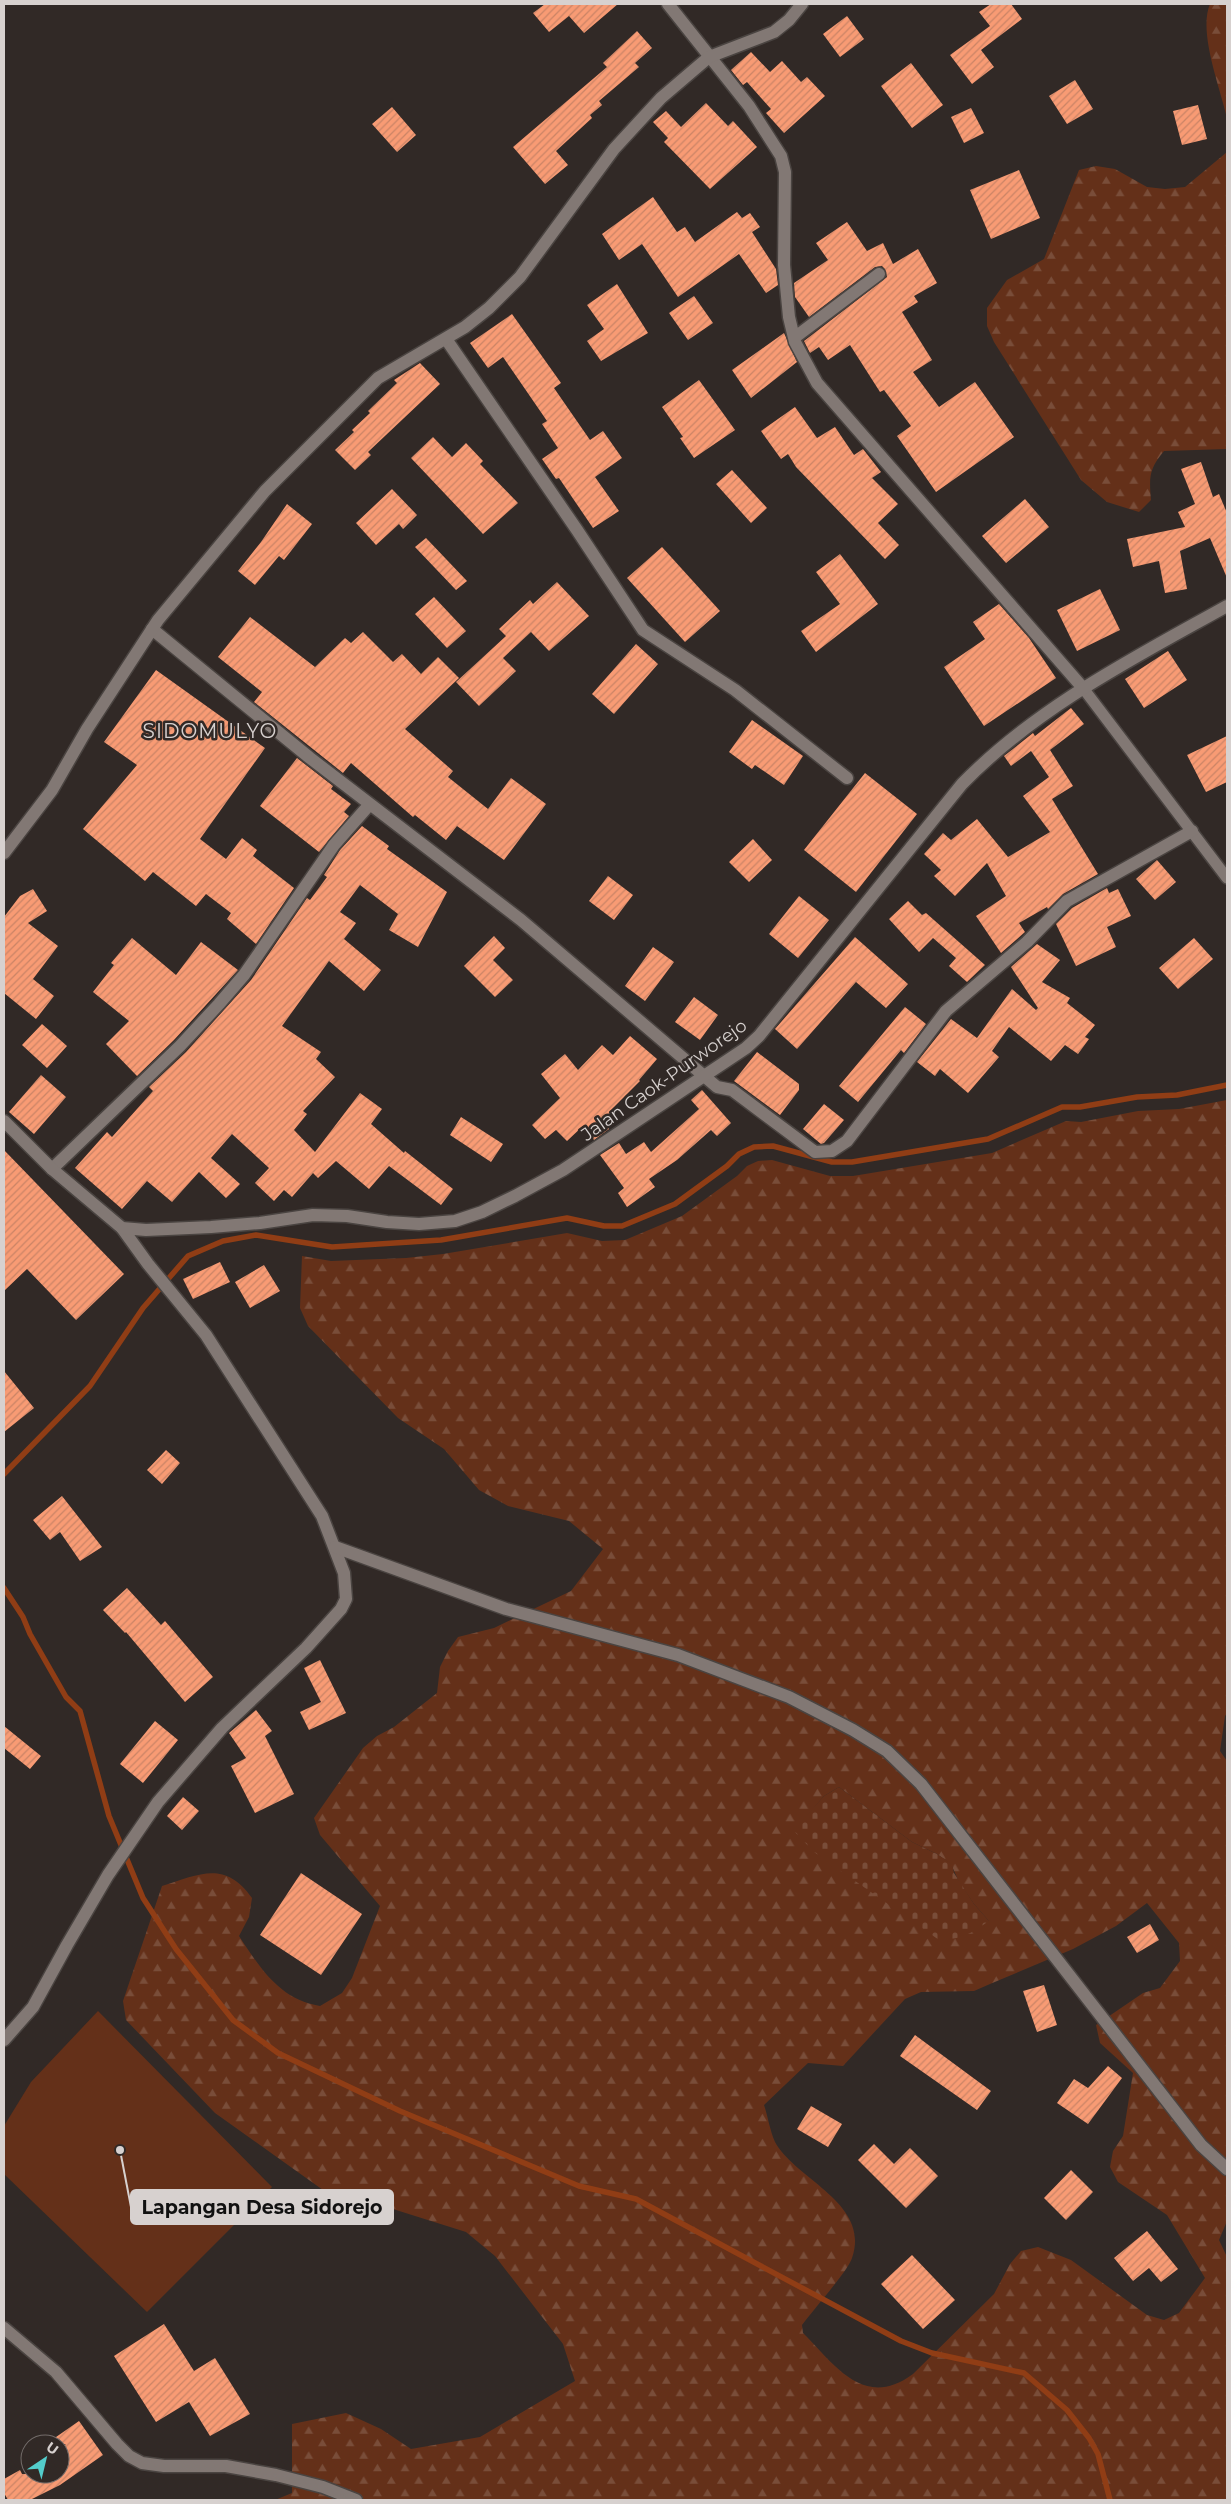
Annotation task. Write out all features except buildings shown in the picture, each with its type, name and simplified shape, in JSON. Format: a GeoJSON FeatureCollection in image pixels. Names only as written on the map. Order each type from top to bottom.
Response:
{"type":"FeatureCollection","features":[{"type":"Feature","properties":{"kind":"street"},"geometry":{"type":"LineString","coordinates":[[668,4],[749,106],[781,156],[785,172],[784,265],[789,317],[794,338],[817,383],[1083,688]]}},
{"type":"Feature","properties":{"kind":"street"},"geometry":{"type":"LineString","coordinates":[[4,853],[52,790],[152,628],[265,491],[378,378],[446,339],[489,308],[520,277],[614,149],[660,98],[709,57],[774,32],[789,20],[802,4]]}},
{"type":"Feature","properties":{"kind":"street"},"geometry":{"type":"LineString","coordinates":[[794,338],[879,274]]}},
{"type":"Feature","properties":{"kind":"street"},"geometry":{"type":"LineString","coordinates":[[446,339],[643,630],[735,690],[847,778]]}},
{"type":"Feature","properties":{"kind":"street","name":"Jalan Caok-Purworejo"},"geometry":{"type":"LineString","coordinates":[[122,1228],[146,1230],[210,1227],[260,1223],[313,1215],[419,1224],[455,1221],[482,1212],[563,1170],[703,1075],[725,1063],[759,1036],[974,771],[1012,739],[1083,688],[1227,606]]}},
{"type":"Feature","properties":{"kind":"street"},"geometry":{"type":"LineString","coordinates":[[152,628],[370,804],[521,920],[717,1087],[732,1090],[809,1149],[822,1153],[841,1147],[946,1011],[1027,942],[1067,901],[1192,831]]}},
{"type":"Feature","properties":{"kind":"street"},"geometry":{"type":"LineString","coordinates":[[52,1169],[180,1046],[219,1004],[244,975],[334,846],[370,804]]}},
{"type":"Feature","properties":{"kind":"street"},"geometry":{"type":"LineString","coordinates":[[4,1121],[52,1169],[122,1228],[148,1264],[206,1335],[322,1516],[335,1546],[346,1588],[346,1599],[341,1609],[306,1648],[222,1728],[158,1802],[108,1876],[67,1945],[34,2007],[4,2040]]}},
{"type":"Feature","properties":{"kind":"street"},"geometry":{"type":"LineString","coordinates":[[335,1546],[506,1609],[687,1659],[789,1697],[853,1730],[887,1751],[921,1784],[1201,2145],[1227,2169]]}},
{"type":"Feature","properties":{"kind":"street"},"geometry":{"type":"LineString","coordinates":[[4,2328],[56,2372],[117,2444],[129,2456],[142,2463],[164,2466],[226,2466],[276,2474],[323,2487],[356,2500]]}},
{"type":"Feature","properties":{"kind":"lane"},"geometry":{"type":"LineString","coordinates":[[1083,688],[1227,878]]}},
{"type":"Feature","properties":{"kind":"green space"},"geometry":{"type":"Polygon","coordinates":[[[1210,4],[1227,4],[1227,118],[1208,44],[1207,16],[1210,4]]]}},
{"type":"Feature","properties":{"kind":"green space"},"geometry":{"type":"Polygon","coordinates":[[[1227,152],[1227,449],[1164,451],[1155,463],[1151,474],[1151,500],[1139,512],[1107,502],[1081,480],[994,342],[987,326],[987,308],[1007,280],[1044,259],[1079,170],[1096,166],[1115,169],[1147,187],[1165,189],[1185,187],[1227,152]]]}},
{"type":"Feature","properties":{"kind":"green space"},"geometry":{"type":"Polygon","coordinates":[[[1227,1100],[1227,1713],[1220,1751],[1227,1761],[1227,2221],[1219,2240],[1227,2257],[1227,2500],[275,2500],[292,2493],[292,2424],[346,2413],[381,2429],[411,2449],[480,2437],[575,2381],[563,2344],[495,2256],[466,2232],[377,2204],[360,2207],[337,2200],[215,2113],[126,2020],[123,2001],[162,1886],[188,1877],[211,1873],[222,1874],[232,1878],[252,1898],[249,1917],[239,1936],[272,1981],[293,1997],[306,2003],[320,2006],[342,1993],[352,1978],[380,1906],[320,1835],[314,1818],[363,1748],[377,1736],[394,1727],[437,1693],[440,1667],[458,1637],[494,1628],[571,1591],[603,1549],[569,1521],[508,1506],[479,1490],[444,1449],[398,1418],[308,1326],[300,1308],[302,1256],[331,1261],[406,1258],[443,1254],[567,1233],[602,1241],[625,1240],[682,1216],[737,1176],[747,1166],[758,1161],[772,1160],[830,1176],[853,1176],[992,1153],[1066,1121],[1081,1122],[1138,1111],[1179,1109],[1227,1100]],[[839,1787],[824,1796],[805,1818],[989,1921],[974,1904],[959,1882],[951,1864],[937,1854],[912,1842],[839,1787]],[[1147,1903],[1116,1926],[1073,1949],[974,1991],[921,1992],[905,1999],[843,2066],[808,2063],[764,2105],[775,2142],[785,2156],[842,2207],[851,2222],[855,2239],[852,2258],[837,2281],[802,2325],[803,2333],[839,2370],[852,2379],[865,2386],[880,2387],[896,2384],[913,2374],[994,2294],[1010,2264],[1021,2251],[1038,2247],[1071,2260],[1147,2315],[1164,2320],[1179,2313],[1205,2278],[1167,2215],[1118,2182],[1110,2167],[1113,2151],[1123,2136],[1133,2073],[1100,2043],[1096,2025],[1143,1993],[1160,1988],[1180,1961],[1179,1943],[1147,1903]]]}},
{"type":"Feature","properties":{"kind":"green space"},"geometry":{"type":"Polygon","coordinates":[[[839,1787],[912,1842],[937,1854],[952,1864],[954,1873],[974,1904],[989,1921],[966,1935],[939,1940],[814,1852],[793,1830],[824,1796],[839,1787]]]}},
{"type":"Feature","properties":{"kind":"green space"},"geometry":{"type":"Polygon","coordinates":[[[98,2011],[272,2187],[147,2312],[4,2174],[4,2126],[31,2082],[98,2011]]]}},
{"type":"Feature","properties":{"kind":"waterway"},"geometry":{"type":"LineString","coordinates":[[4,1474],[90,1386],[143,1308],[188,1256],[223,1241],[256,1235],[332,1247],[441,1240],[567,1218],[604,1226],[622,1226],[675,1204],[727,1166],[739,1154],[754,1147],[773,1146],[832,1162],[852,1162],[988,1139],[1062,1107],[1080,1107],[1137,1097],[1177,1095],[1227,1085]]}},
{"type":"Feature","properties":{"kind":"waterway"},"geometry":{"type":"LineString","coordinates":[[4,1588],[23,1617],[30,1634],[66,1697],[80,1711],[109,1816],[143,1898],[176,1949],[233,2020],[278,2053],[400,2111],[579,2186],[636,2199],[901,2341],[932,2353],[1024,2373],[1067,2410],[1089,2438],[1098,2454],[1110,2500]]}},
{"type":"Feature","properties":{"kind":"place","name":"Lapangan Desa Sidorejo"},"geometry":{"type":"Point","coordinates":[120,2150]}},
{"type":"Feature","properties":{"kind":"district","name":"SIDOMULYO"},"geometry":{"type":"Point","coordinates":[210,731]}}]}
